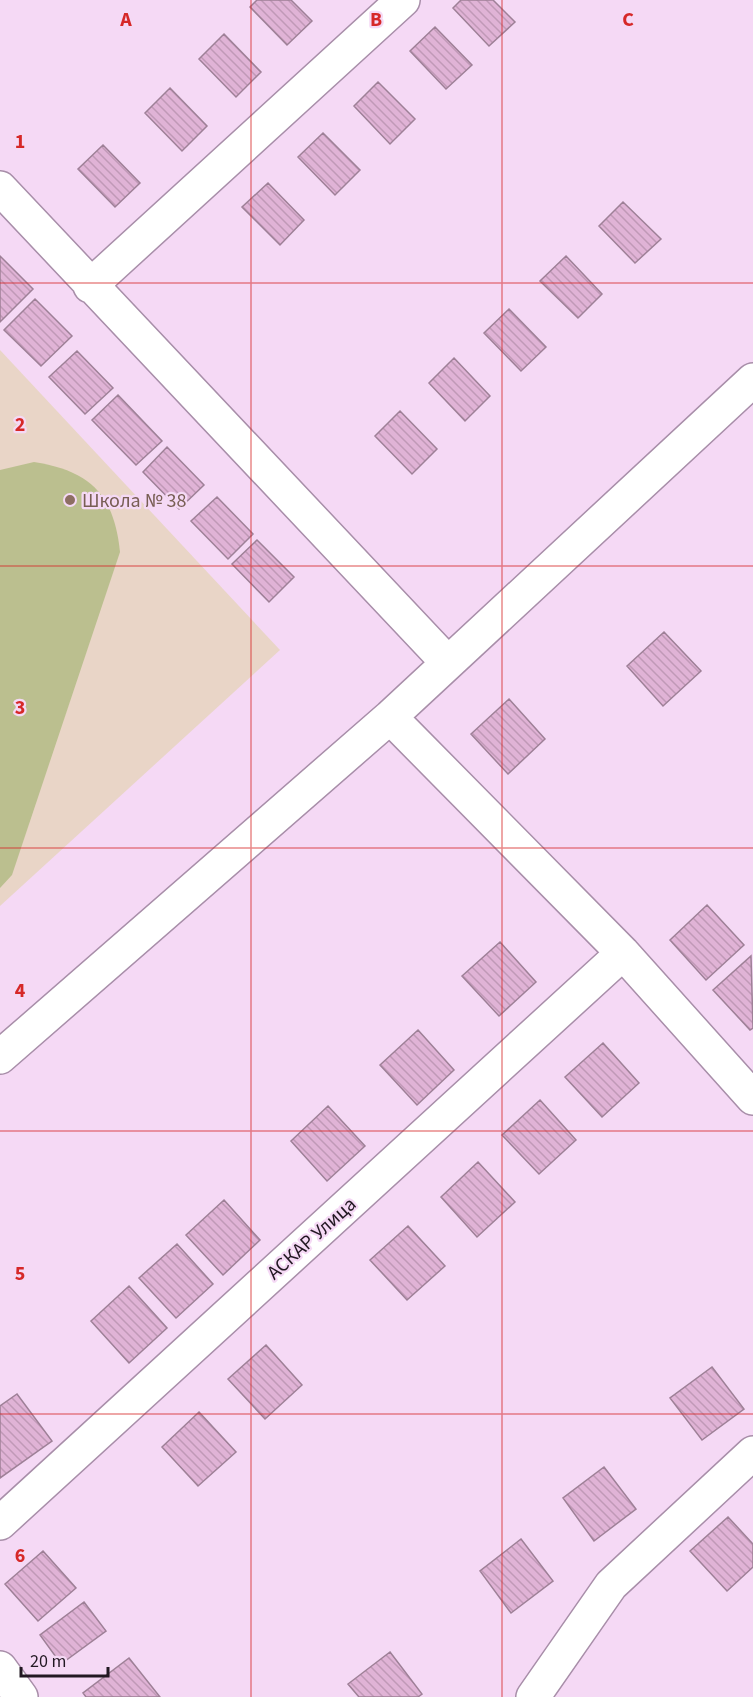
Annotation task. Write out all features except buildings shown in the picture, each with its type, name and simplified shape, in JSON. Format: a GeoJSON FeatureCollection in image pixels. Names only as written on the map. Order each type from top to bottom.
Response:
{"type":"FeatureCollection","features":[{"type":"Feature","properties":{"kind":"street"},"geometry":{"type":"LineString","coordinates":[[90,286],[403,0]]}},
{"type":"Feature","properties":{"kind":"street"},"geometry":{"type":"LineString","coordinates":[[0,188],[447,663]]}},
{"type":"Feature","properties":{"kind":"street"},"geometry":{"type":"LineString","coordinates":[[0,1057],[390,717],[753,380]]}},
{"type":"Feature","properties":{"kind":"street"},"geometry":{"type":"LineString","coordinates":[[390,717],[623,953],[753,1098]]}},
{"type":"Feature","properties":{"kind":"street","name":"АСКАР Улица"},"geometry":{"type":"LineString","coordinates":[[0,1523],[623,953]]}},
{"type":"Feature","properties":{"kind":"street"},"geometry":{"type":"LineString","coordinates":[[533,1697],[611,1585],[753,1453]]}},
{"type":"Feature","properties":{"kind":"street"},"geometry":{"type":"LineString","coordinates":[[0,1668],[21,1697]]}},
{"type":"Feature","properties":{"kind":"shaded area","name":"Школа № 38"},"geometry":{"type":"Polygon","coordinates":[[[0,350],[280,650],[0,906],[0,350]]]}},
{"type":"Feature","properties":{"kind":"green space"},"geometry":{"type":"Polygon","coordinates":[[[34,462],[71,472],[85,479],[96,489],[112,515],[120,552],[12,875],[0,888],[0,470],[34,462]]]}},
{"type":"Feature","properties":{"kind":"place","name":"Школа № 38"},"geometry":{"type":"Point","coordinates":[70,500]}}]}
